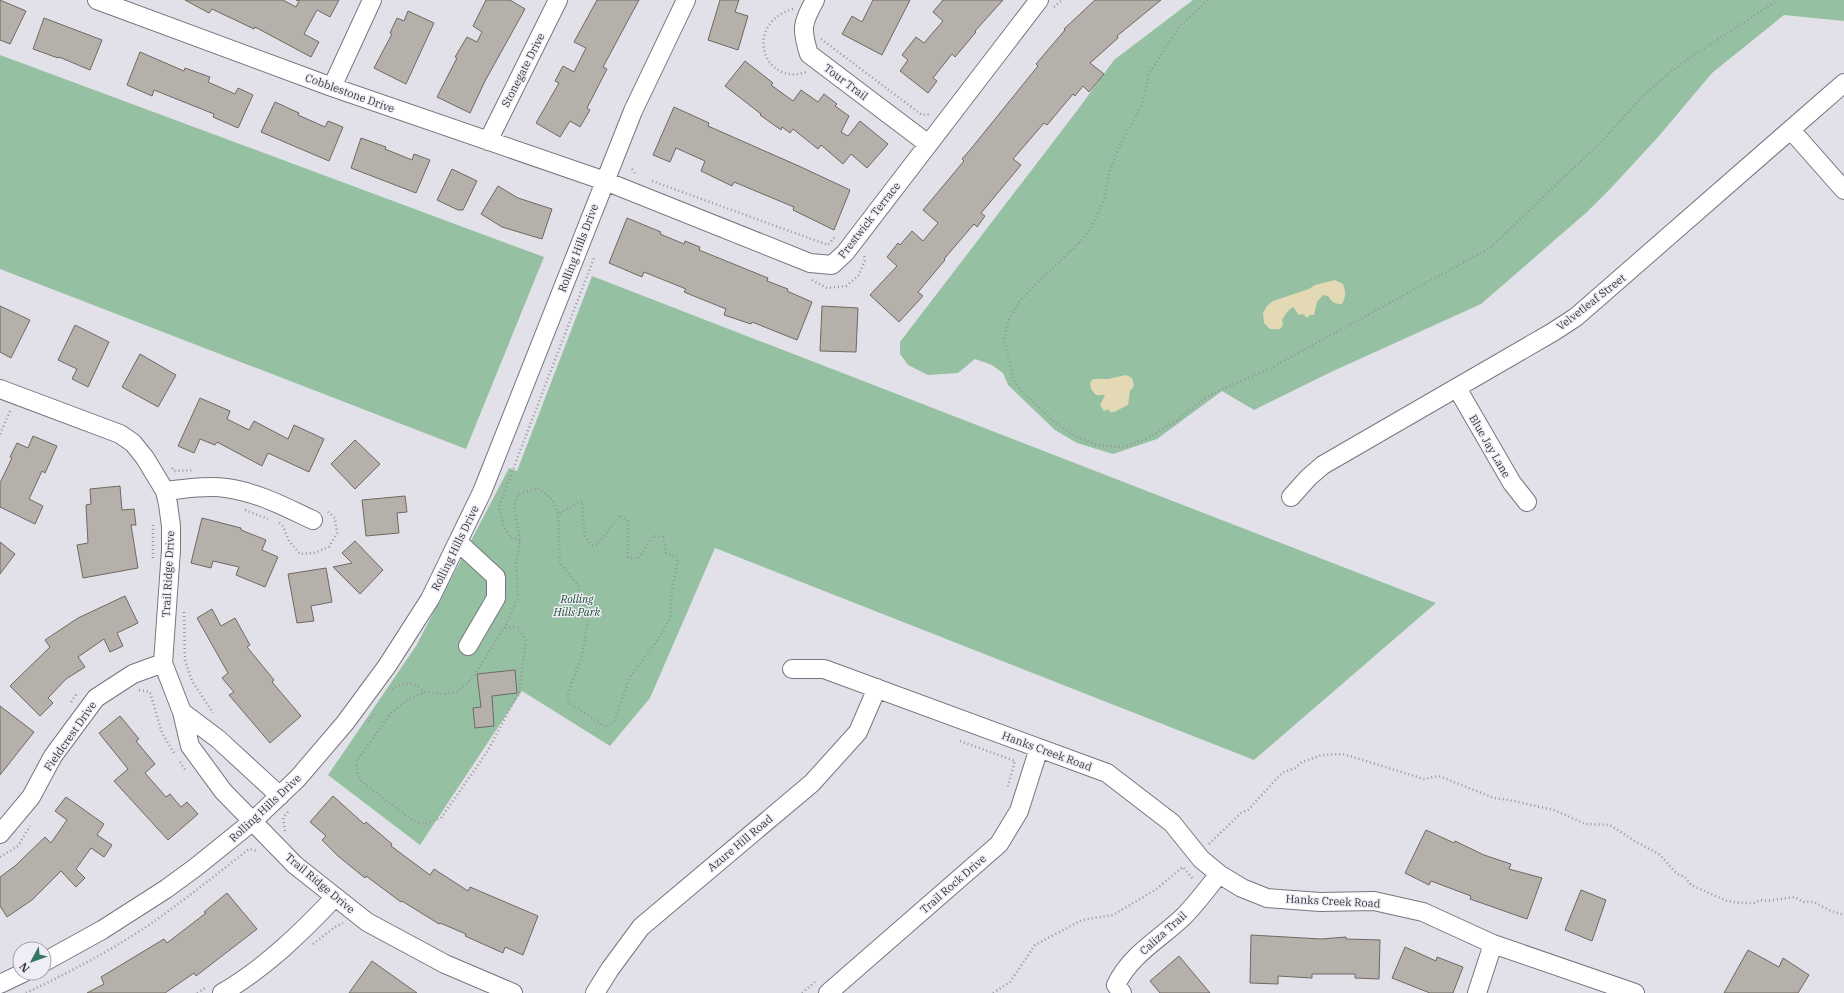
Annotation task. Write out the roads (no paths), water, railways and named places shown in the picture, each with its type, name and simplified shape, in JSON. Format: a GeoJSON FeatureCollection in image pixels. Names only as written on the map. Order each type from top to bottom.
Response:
{"type":"FeatureCollection","features":[{"type":"Feature","properties":{"kind":"street","name":"Cobblestone Drive"},"geometry":{"type":"LineString","coordinates":[[97,0],[133,6],[332,87],[605,181]]}},
{"type":"Feature","properties":{"kind":"street"},"geometry":{"type":"LineString","coordinates":[[332,87],[372,0]]}},
{"type":"Feature","properties":{"kind":"street","name":"Stonegate Drive"},"geometry":{"type":"LineString","coordinates":[[488,141],[558,0]]}},
{"type":"Feature","properties":{"kind":"street","name":"Rolling Hills Drive"},"geometry":{"type":"LineString","coordinates":[[52,957],[134,910],[196,867],[253,822],[298,778],[345,723],[387,666],[430,599],[458,542],[498,453],[633,111],[686,0]]}},
{"type":"Feature","properties":{"kind":"street","name":"Tour Trail"},"geometry":{"type":"LineString","coordinates":[[815,0],[807,14],[803,34],[809,54],[928,144]]}},
{"type":"Feature","properties":{"kind":"street","name":"Prestwick Terrace"},"geometry":{"type":"LineString","coordinates":[[605,181],[810,263],[832,265],[845,253],[928,144],[1045,6]]}},
{"type":"Feature","properties":{"kind":"street","name":"Velvetleaf Street"},"geometry":{"type":"LineString","coordinates":[[1291,497],[1309,477],[1323,465],[1576,317],[1844,83]]}},
{"type":"Feature","properties":{"kind":"street"},"geometry":{"type":"LineString","coordinates":[[1791,130],[1844,190]]}},
{"type":"Feature","properties":{"kind":"street","name":"Blue Jay Lane"},"geometry":{"type":"LineString","coordinates":[[1457,388],[1504,470],[1527,502]]}},
{"type":"Feature","properties":{"kind":"street","name":"Trail Ridge Drive"},"geometry":{"type":"LineString","coordinates":[[1,391],[120,434],[133,443],[145,458],[165,491],[171,526],[171,550],[163,663],[182,712],[190,746],[223,791],[295,865],[367,922],[487,988],[514,993]]}},
{"type":"Feature","properties":{"kind":"street"},"geometry":{"type":"LineString","coordinates":[[165,491],[207,487],[246,491],[319,514]]}},
{"type":"Feature","properties":{"kind":"street"},"geometry":{"type":"LineString","coordinates":[[458,542],[496,577],[496,598],[468,646]]}},
{"type":"Feature","properties":{"kind":"street","name":"Fieldcrest Drive"},"geometry":{"type":"LineString","coordinates":[[0,834],[31,797],[53,756],[96,698],[133,674],[163,663]]}},
{"type":"Feature","properties":{"kind":"street","name":"Hanks Creek Road"},"geometry":{"type":"LineString","coordinates":[[792,670],[824,669],[1107,773],[1172,823],[1201,859],[1219,874],[1242,888],[1267,898],[1320,902],[1374,901],[1423,912],[1493,944],[1635,993]]}},
{"type":"Feature","properties":{"kind":"street","name":"Azure Hill Road"},"geometry":{"type":"LineString","coordinates":[[595,993],[610,969],[641,927],[812,783],[858,732],[877,688]]}},
{"type":"Feature","properties":{"kind":"street"},"geometry":{"type":"LineString","coordinates":[[182,712],[218,739],[280,796]]}},
{"type":"Feature","properties":{"kind":"street","name":"Trail Rock Drive"},"geometry":{"type":"LineString","coordinates":[[828,993],[999,844],[1019,811],[1039,748]]}},
{"type":"Feature","properties":{"kind":"street","name":"Caliza Trail"},"geometry":{"type":"LineString","coordinates":[[1122,993],[1116,985],[1122,972],[1134,959],[1182,917],[1219,874]]}},
{"type":"Feature","properties":{"kind":"street"},"geometry":{"type":"LineString","coordinates":[[222,993],[241,982],[295,939],[335,897]]}},
{"type":"Feature","properties":{"kind":"street"},"geometry":{"type":"LineString","coordinates":[[1477,993],[1493,944]]}},
{"type":"Feature","properties":{"kind":"street"},"geometry":{"type":"LineString","coordinates":[[0,984],[12,978]]}},
{"type":"Feature","properties":{"kind":"park label","name":"Rolling Hills Park"},"geometry":{"type":"Point","coordinates":[577,605]}}]}
